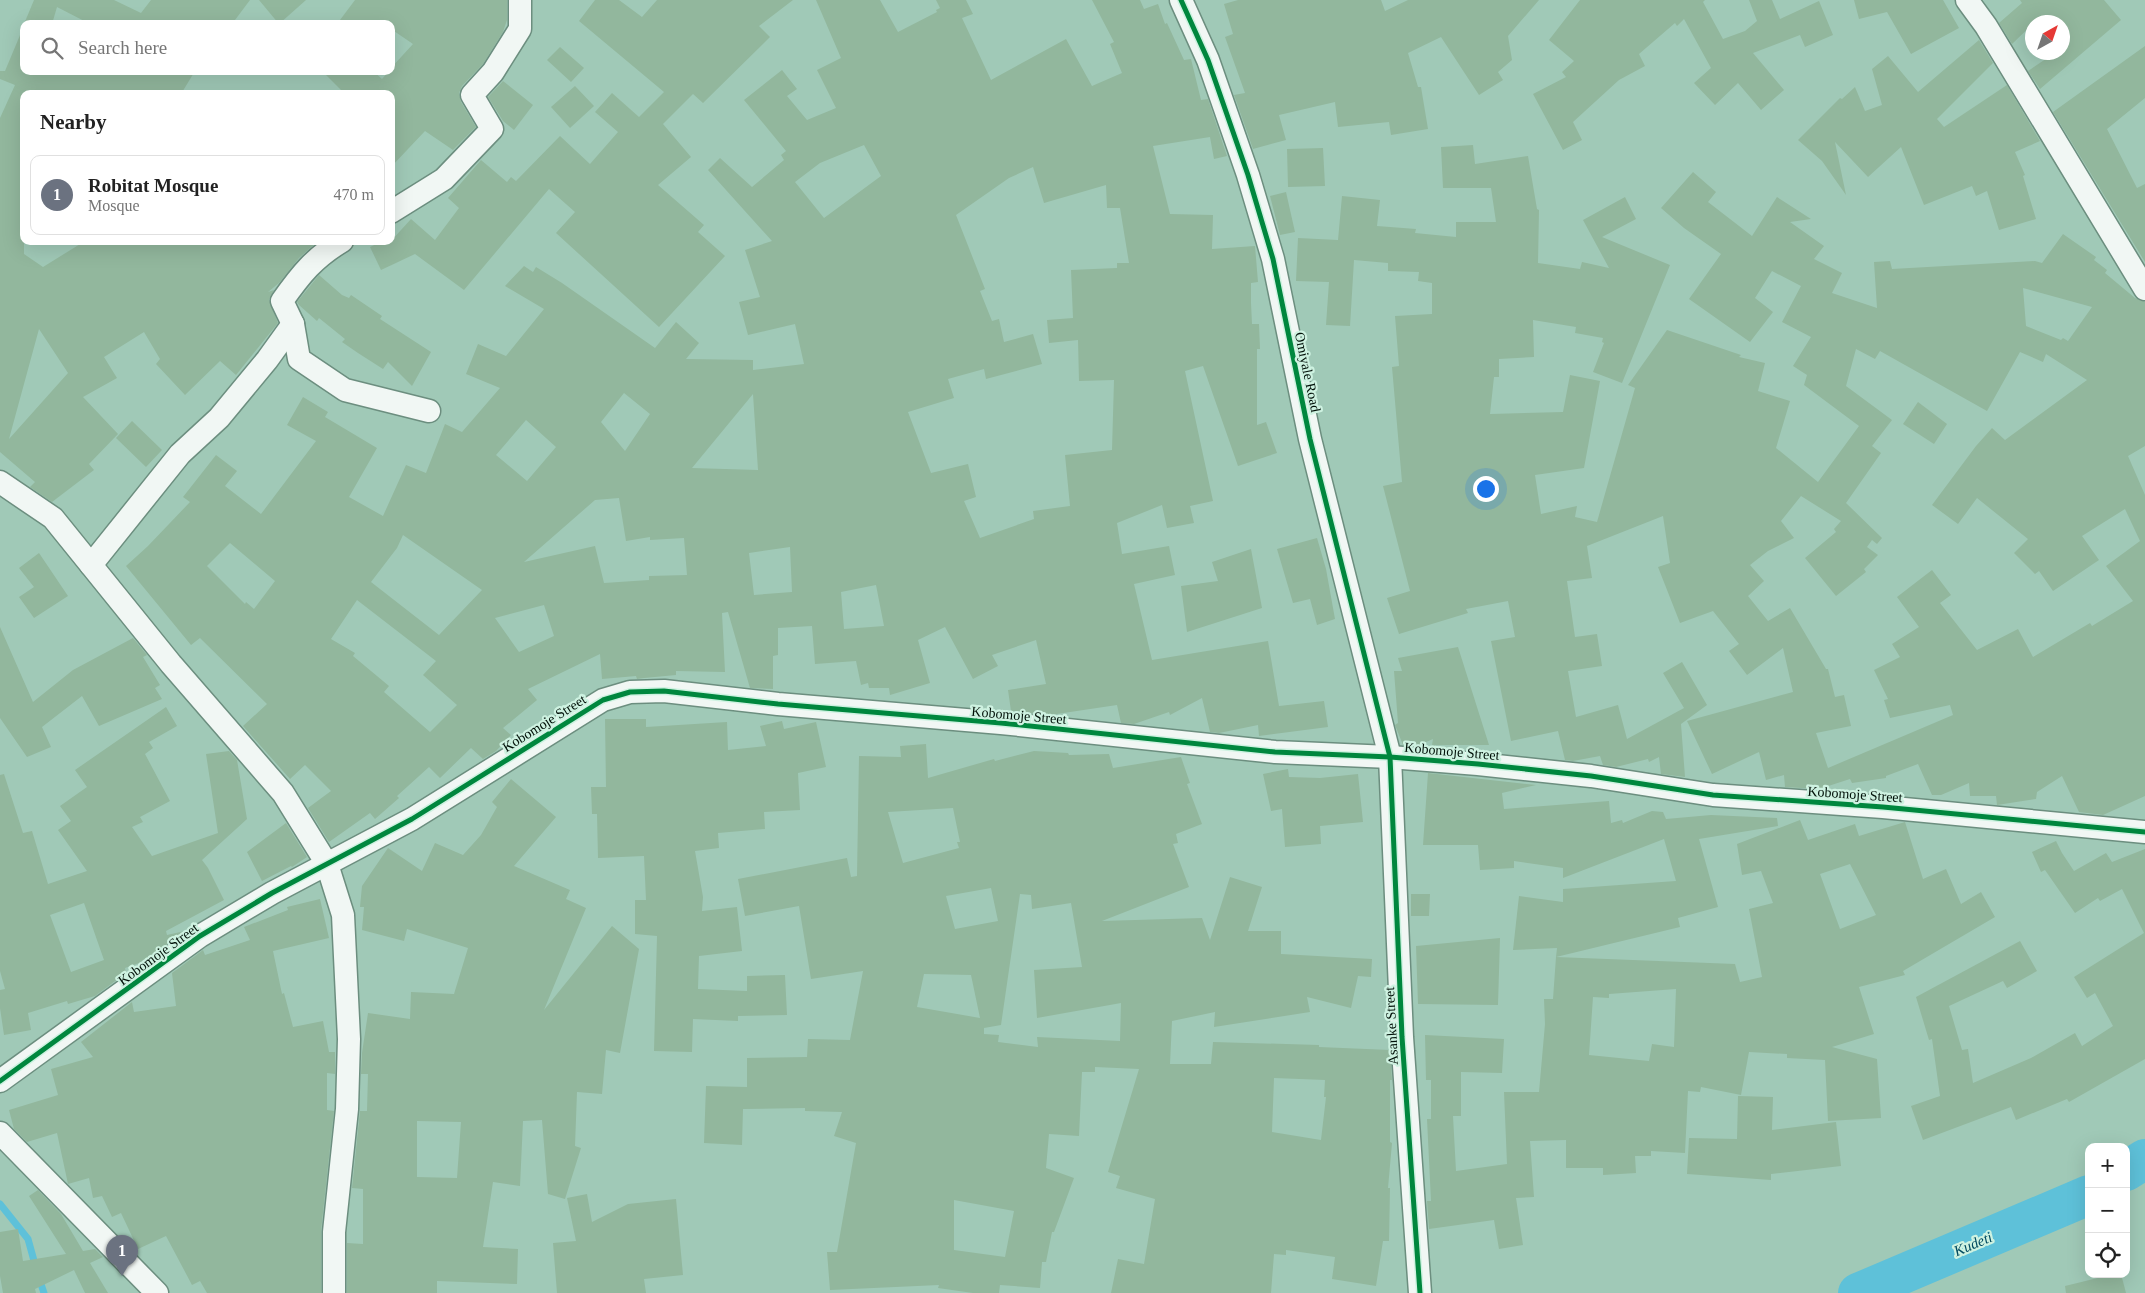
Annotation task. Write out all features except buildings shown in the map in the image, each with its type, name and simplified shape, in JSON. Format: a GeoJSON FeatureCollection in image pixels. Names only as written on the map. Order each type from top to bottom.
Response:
{"type":"FeatureCollection","features":[{"type":"Feature","properties":{"kind":"street"},"geometry":{"type":"LineString","coordinates":[[395,210],[444,179],[492,129],[472,95],[493,72],[520,29],[520,0]]}},
{"type":"Feature","properties":{"kind":"street","name":"Omiyale Road"},"geometry":{"type":"LineString","coordinates":[[1181,0],[1208,60],[1248,174],[1273,259],[1310,439],[1390,757]]}},
{"type":"Feature","properties":{"kind":"street"},"geometry":{"type":"LineString","coordinates":[[1968,0],[1986,26],[2145,289]]}},
{"type":"Feature","properties":{"kind":"street"},"geometry":{"type":"LineString","coordinates":[[336,245],[321,254],[296,281],[282,301],[293,324],[299,359],[345,390],[429,411]]}},
{"type":"Feature","properties":{"kind":"street"},"geometry":{"type":"LineString","coordinates":[[91,565],[180,454],[219,418],[255,375],[293,324]]}},
{"type":"Feature","properties":{"kind":"street"},"geometry":{"type":"LineString","coordinates":[[0,482],[53,518],[171,664],[283,793],[327,864],[344,915],[349,1039],[348,1110],[334,1232],[334,1293]]}},
{"type":"Feature","properties":{"kind":"street","name":"Kobomoje Street"},"geometry":{"type":"LineString","coordinates":[[0,1081],[200,936],[272,893],[412,819],[603,700],[630,692],[664,691],[778,704],[1001,724],[1275,752],[1390,757],[1591,776],[1713,795],[1901,808],[2145,832]]}},
{"type":"Feature","properties":{"kind":"street","name":"Asanke Street"},"geometry":{"type":"LineString","coordinates":[[1390,757],[1402,1037],[1420,1293]]}},
{"type":"Feature","properties":{"kind":"street"},"geometry":{"type":"LineString","coordinates":[[0,1132],[157,1293]]}},
{"type":"Feature","properties":{"kind":"waterway","name":"Kudeti"},"geometry":{"type":"LineString","coordinates":[[2130,1168],[2145,1159]]}},
{"type":"Feature","properties":{"kind":"waterway","name":"Kudeti"},"geometry":{"type":"LineString","coordinates":[[1858,1293],[2085,1197]]}},
{"type":"Feature","properties":{"kind":"waterway"},"geometry":{"type":"LineString","coordinates":[[0,1204],[28,1239],[36,1268]]}},
{"type":"Feature","properties":{"kind":"waterway"},"geometry":{"type":"LineString","coordinates":[[39,1278],[44,1293]]}},
{"type":"Feature","properties":{"kind":"cycle path"},"geometry":{"type":"LineString","coordinates":[[1181,0],[1208,60],[1248,175],[1273,259],[1310,439],[1390,757],[1402,1037],[1420,1293]]}},
{"type":"Feature","properties":{"kind":"cycle path"},"geometry":{"type":"LineString","coordinates":[[0,1081],[200,936],[272,893],[412,819],[603,700],[630,692],[664,691],[778,704],[1001,723],[1275,752],[1390,757],[1478,764],[1591,776],[1713,795],[1883,807],[2145,832]]}},
{"type":"Feature","properties":{"kind":"place","name":"Robitat Mosque"},"geometry":{"type":"Point","coordinates":[122,1276]}}]}
